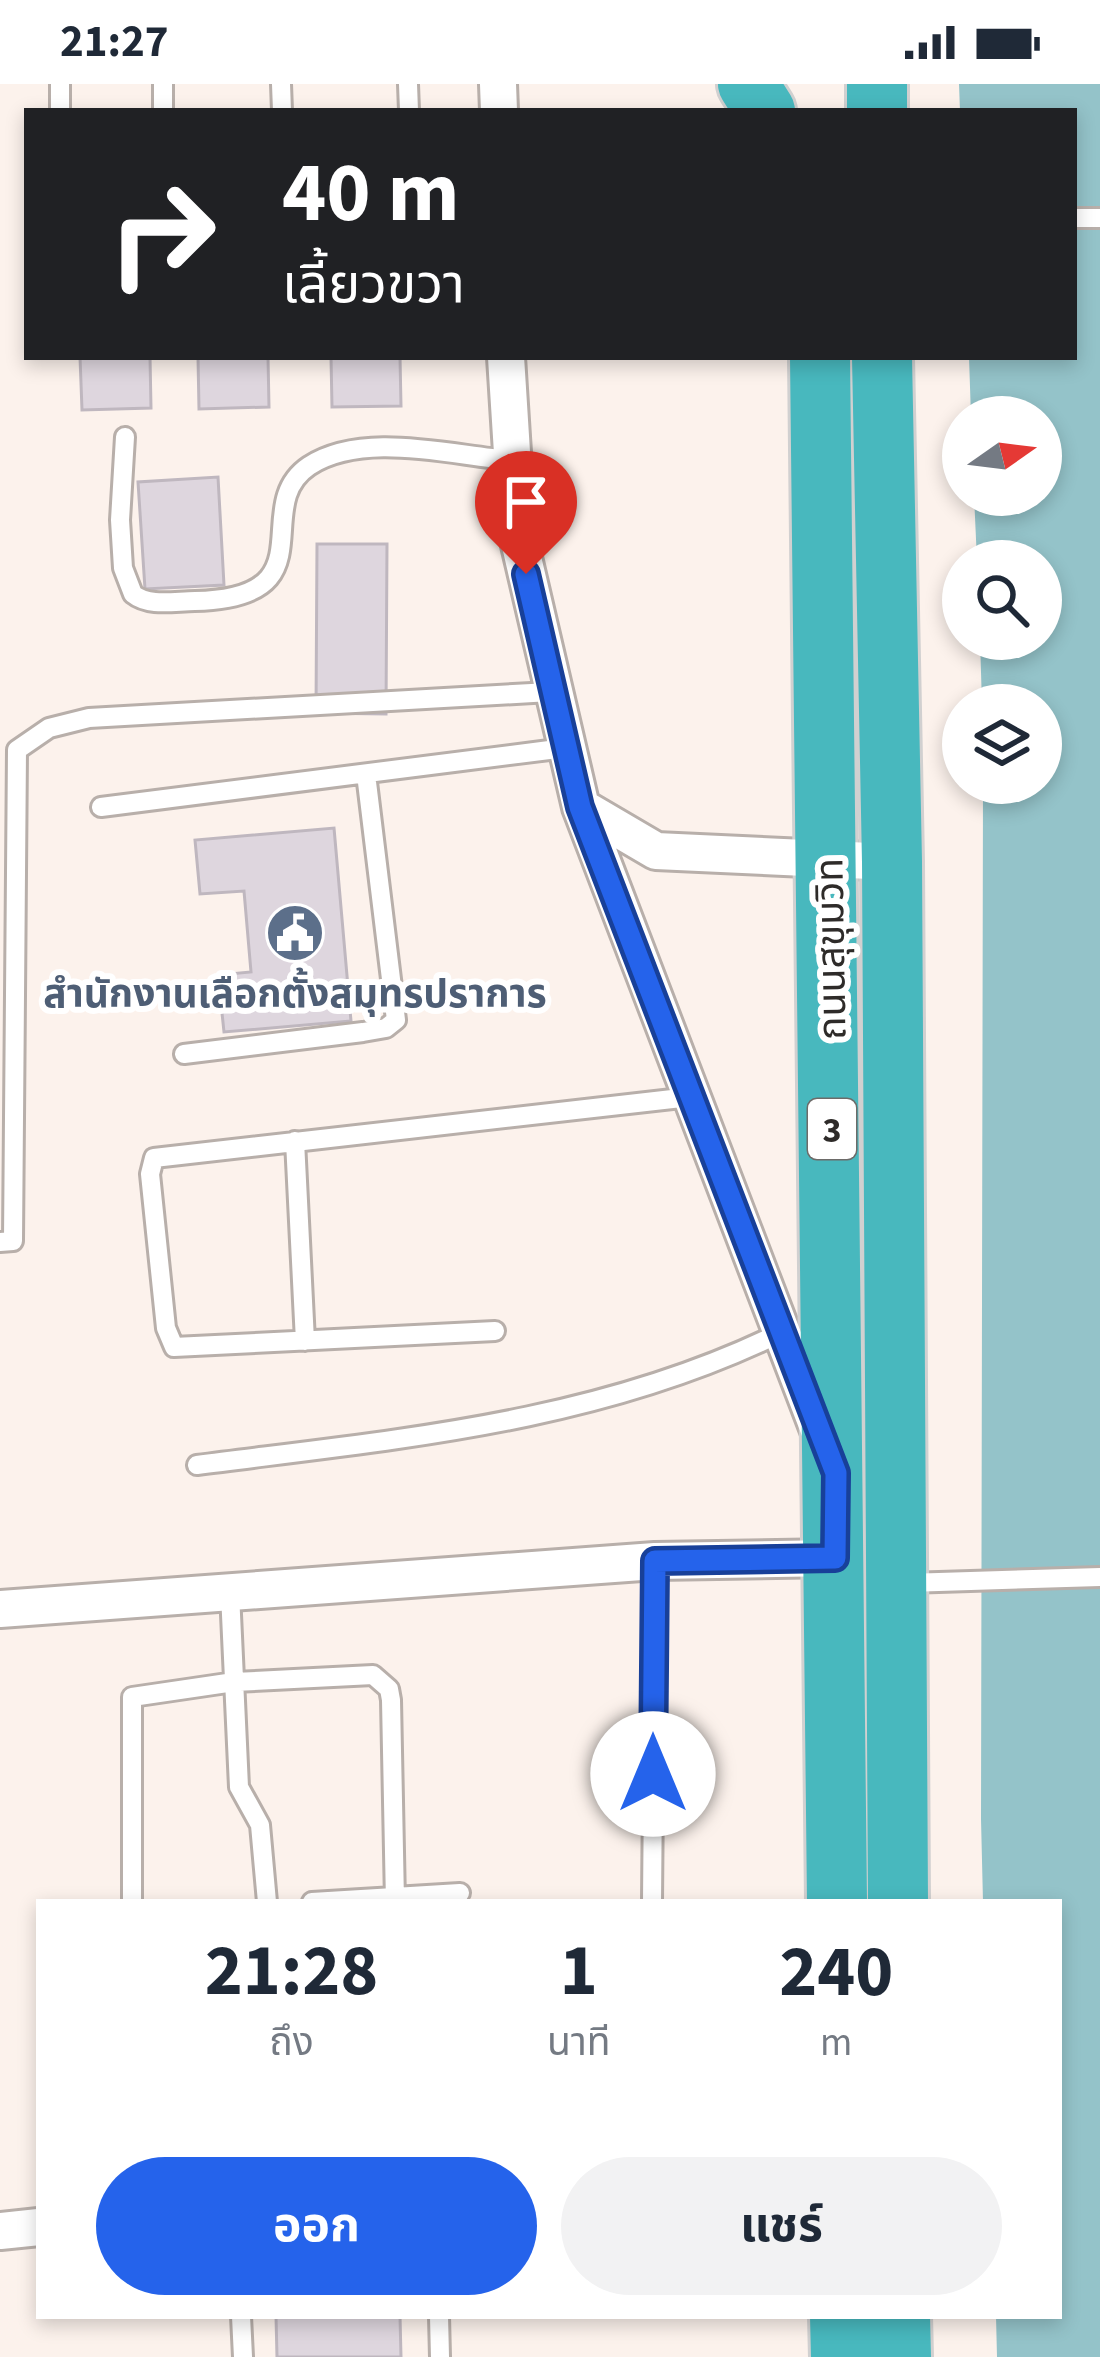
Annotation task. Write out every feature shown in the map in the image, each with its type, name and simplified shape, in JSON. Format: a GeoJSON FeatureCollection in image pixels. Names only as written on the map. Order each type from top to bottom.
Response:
{"type":"FeatureCollection","features":[{"type":"Feature","properties":{"kind":"highway","name":"ถนนสุขุมวิท"},"geometry":{"type":"LineString","coordinates":[[820,360],[836,1473],[837,1899]]}},
{"type":"Feature","properties":{"kind":"highway","name":"ถนนสุขุมวิท"},"geometry":{"type":"LineString","coordinates":[[882,360],[892,862],[921,1582],[898,1899]]}},
{"type":"Feature","properties":{"kind":"highway"},"geometry":{"type":"LineString","coordinates":[[840,2319],[841,2357]]}},
{"type":"Feature","properties":{"kind":"highway"},"geometry":{"type":"LineString","coordinates":[[900,2319],[901,2357]]}},
{"type":"Feature","properties":{"kind":"street"},"geometry":{"type":"LineString","coordinates":[[506,360],[509,460],[550,692],[580,807],[836,1473]]}},
{"type":"Feature","properties":{"kind":"street"},"geometry":{"type":"LineString","coordinates":[[580,807],[656,851],[892,862]]}},
{"type":"Feature","properties":{"kind":"street"},"geometry":{"type":"LineString","coordinates":[[0,1609],[655,1561],[835,1558]]}},
{"type":"Feature","properties":{"kind":"street"},"geometry":{"type":"LineString","coordinates":[[0,2231],[36,2227]]}},
{"type":"Feature","properties":{"kind":"lane"},"geometry":{"type":"LineString","coordinates":[[124,437],[123,568],[133,594],[149,602],[243,598],[263,587],[274,568],[297,478],[318,461],[362,448],[509,460]]}},
{"type":"Feature","properties":{"kind":"lane"},"geometry":{"type":"LineString","coordinates":[[0,1242],[13,1241],[17,750],[49,728],[89,718],[550,692]]}},
{"type":"Feature","properties":{"kind":"lane"},"geometry":{"type":"LineString","coordinates":[[101,807],[565,748]]}},
{"type":"Feature","properties":{"kind":"lane"},"geometry":{"type":"LineString","coordinates":[[184,1054],[386,1028],[396,1020],[366,774]]}},
{"type":"Feature","properties":{"kind":"lane"},"geometry":{"type":"LineString","coordinates":[[495,1331],[174,1347],[166,1328],[149,1174],[154,1158],[690,1097]]}},
{"type":"Feature","properties":{"kind":"lane"},"geometry":{"type":"LineString","coordinates":[[295,1141],[305,1341]]}},
{"type":"Feature","properties":{"kind":"lane"},"geometry":{"type":"LineString","coordinates":[[197,1465],[494,1427],[703,1370],[780,1333]]}},
{"type":"Feature","properties":{"kind":"lane"},"geometry":{"type":"LineString","coordinates":[[652,1899],[655,1561]]}},
{"type":"Feature","properties":{"kind":"lane"},"geometry":{"type":"LineString","coordinates":[[921,1582],[1100,1577]]}},
{"type":"Feature","properties":{"kind":"lane"},"geometry":{"type":"LineString","coordinates":[[230,1593],[239,1787],[260,1825],[267,1899]]}},
{"type":"Feature","properties":{"kind":"lane"},"geometry":{"type":"LineString","coordinates":[[132,1899],[129,1701],[145,1691],[373,1676],[389,1689],[395,1899],[460,1893]]}},
{"type":"Feature","properties":{"kind":"lane"},"geometry":{"type":"LineString","coordinates":[[241,2319],[243,2357]]}},
{"type":"Feature","properties":{"kind":"lane"},"geometry":{"type":"LineString","coordinates":[[439,2319],[440,2357]]}},
{"type":"Feature","properties":{"kind":"water"},"geometry":{"type":"Polygon","coordinates":[[[959,84],[1100,84],[1100,2357],[997,2357],[996,2319],[1062,2319],[1062,1899],[983,1899],[983,804],[1062,804],[1062,684],[981,684],[981,660],[1062,660],[1062,540],[976,540],[975,516],[1062,516],[1062,396],[970,396],[969,360],[1077,360],[1077,108],[960,108],[959,84]]]}},
{"type":"Feature","properties":{"kind":"building"},"geometry":{"type":"Polygon","coordinates":[[[80,360],[150,360],[151,408],[82,410],[80,360]]]}},
{"type":"Feature","properties":{"kind":"building"},"geometry":{"type":"Polygon","coordinates":[[[198,360],[268,360],[269,407],[199,409],[198,360]]]}},
{"type":"Feature","properties":{"kind":"building"},"geometry":{"type":"Polygon","coordinates":[[[331,360],[400,360],[401,406],[332,407],[331,360]]]}},
{"type":"Feature","properties":{"kind":"building"},"geometry":{"type":"Polygon","coordinates":[[[218,477],[224,585],[145,589],[138,482],[218,477]]]}},
{"type":"Feature","properties":{"kind":"building"},"geometry":{"type":"Polygon","coordinates":[[[317,544],[387,544],[386,714],[316,713],[317,544]]]}},
{"type":"Feature","properties":{"kind":"building","name":"สำนักงานเลือกตั้งสมุทรปราการ"},"geometry":{"type":"Polygon","coordinates":[[[334,828],[351,1021],[224,1032],[218,975],[251,972],[244,891],[200,894],[195,840],[334,828]]]}},
{"type":"Feature","properties":{"kind":"building"},"geometry":{"type":"Polygon","coordinates":[[[276,2319],[400,2319],[401,2357],[277,2357],[276,2319]]]}},
{"type":"Feature","properties":{"kind":"place","name":"สำนักงานเลือกตั้งสมุทรปราการ"},"geometry":{"type":"Point","coordinates":[295,933]}},
{"type":"Feature","properties":{"kind":"route"},"geometry":{"type":"LineString","coordinates":[[526,574],[580,807],[836,1473],[835,1558],[655,1561],[653,1774]]}}]}
